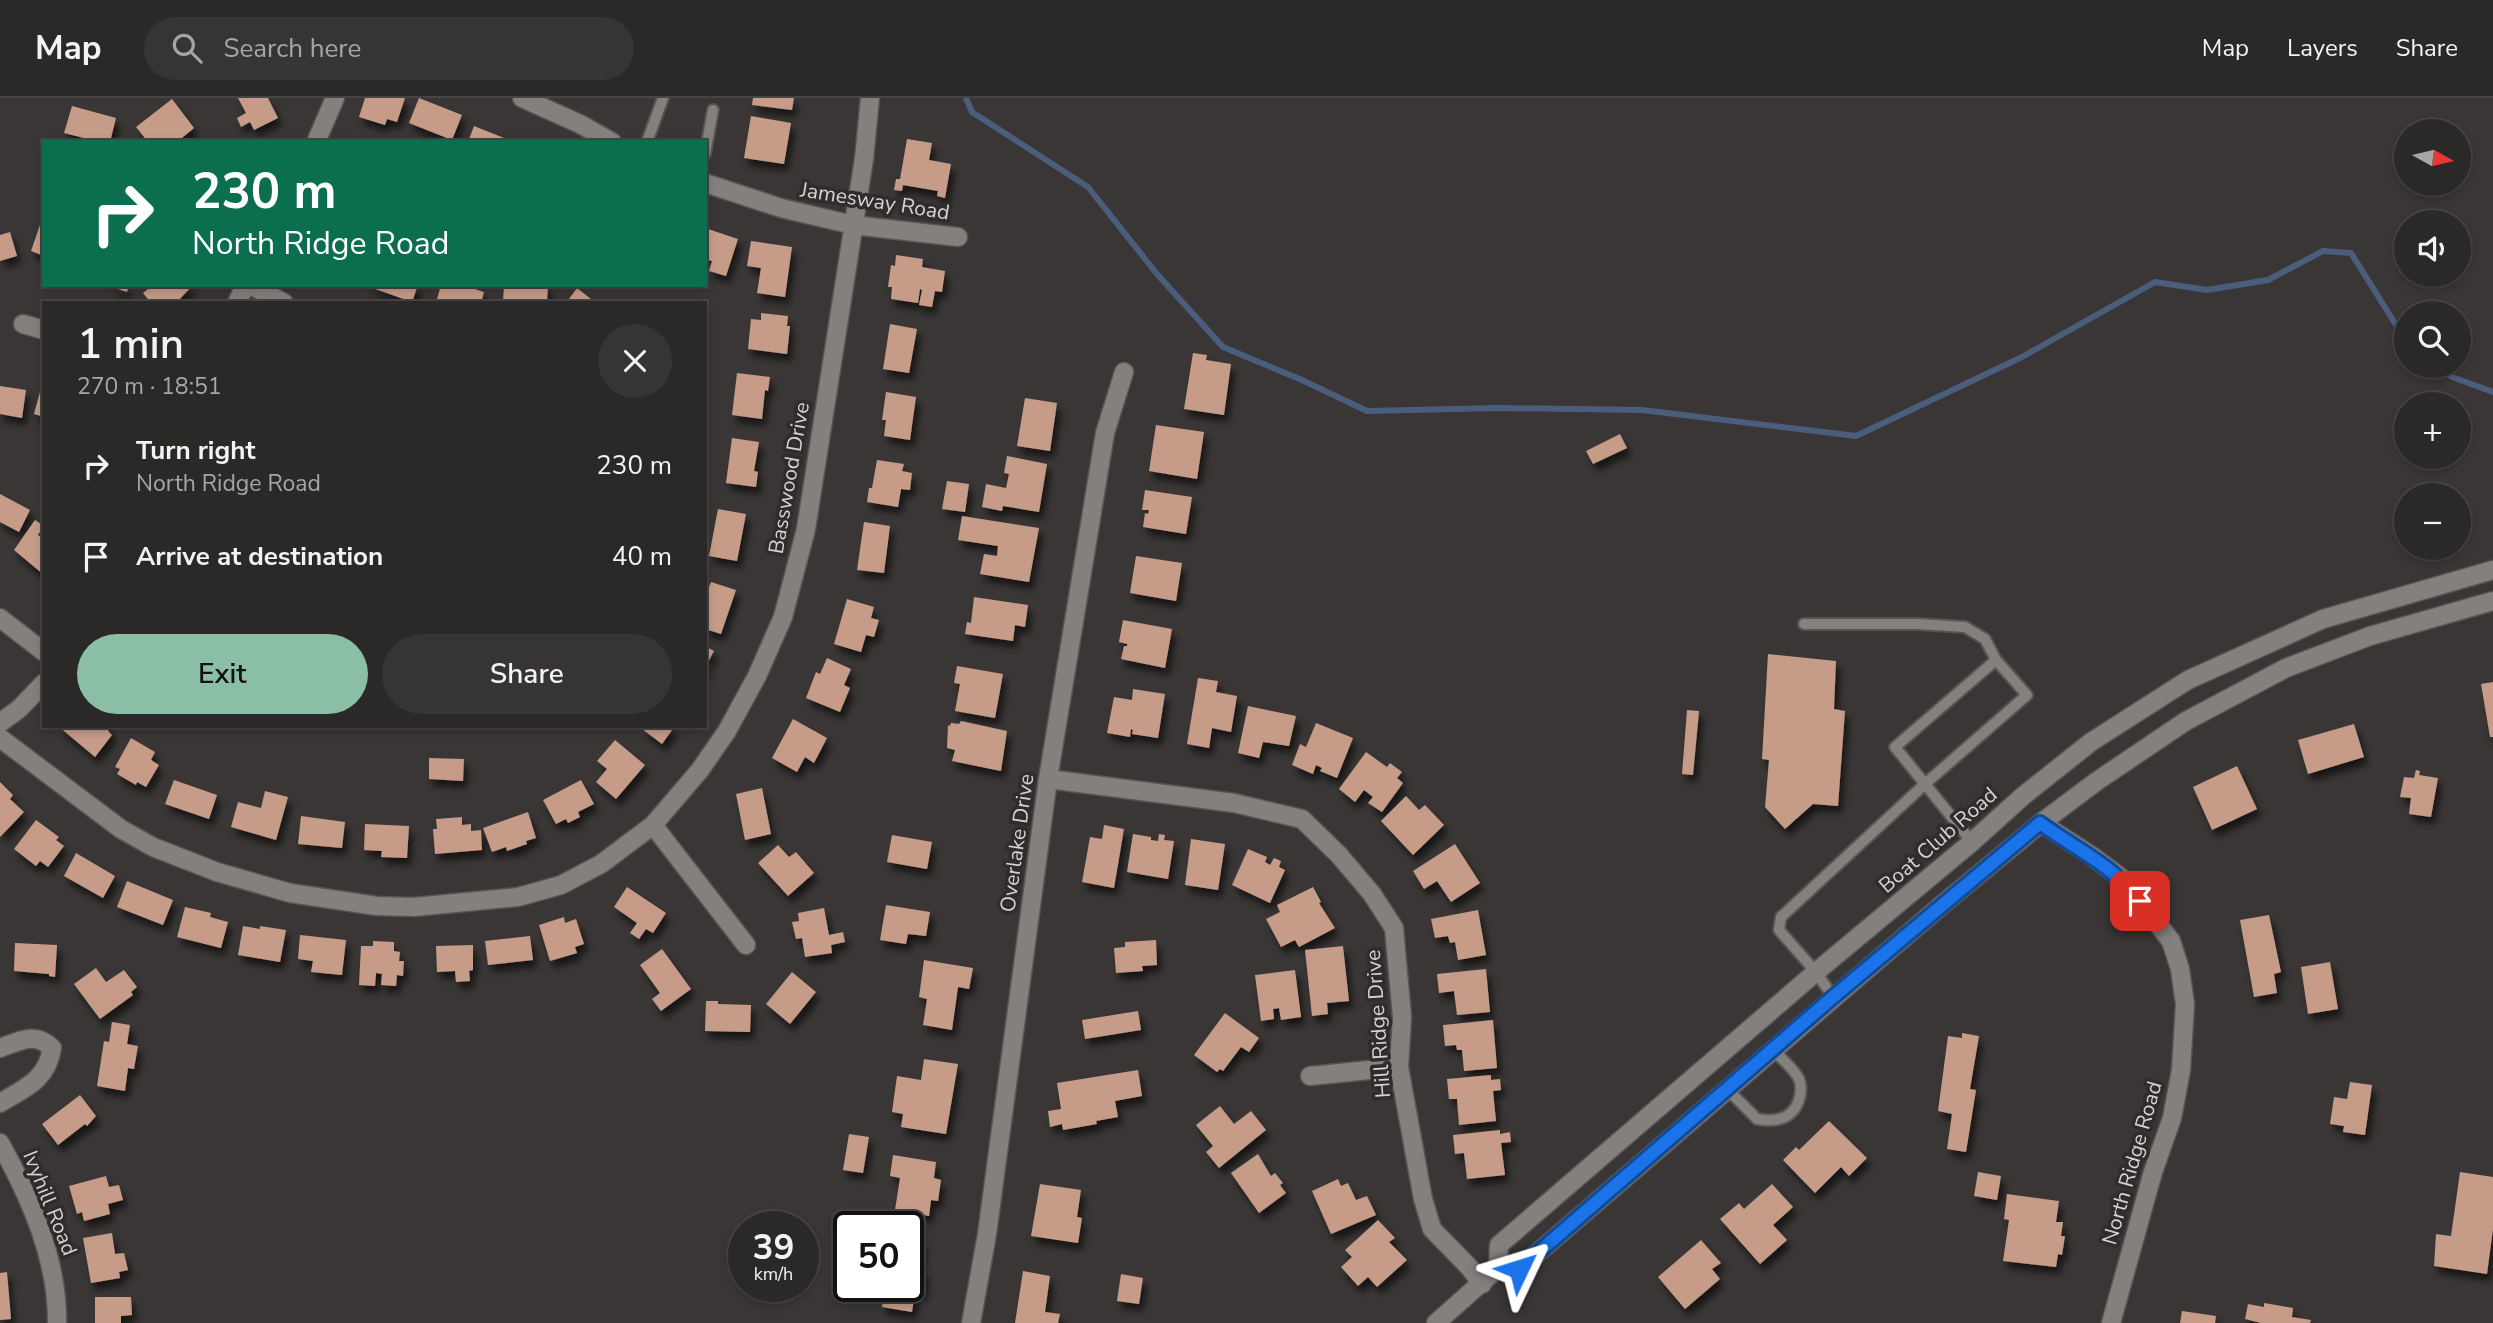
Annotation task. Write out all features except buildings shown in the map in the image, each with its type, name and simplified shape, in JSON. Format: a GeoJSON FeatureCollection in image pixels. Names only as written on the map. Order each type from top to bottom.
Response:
{"type":"FeatureCollection","features":[{"type":"Feature","properties":{"kind":"street"},"geometry":{"type":"LineString","coordinates":[[317,140],[335,98]]}},
{"type":"Feature","properties":{"kind":"street"},"geometry":{"type":"LineString","coordinates":[[522,98],[608,140]]}},
{"type":"Feature","properties":{"kind":"street","name":"Basswood Drive"},"geometry":{"type":"LineString","coordinates":[[0,738],[121,829],[153,847],[217,872],[290,894],[377,906],[414,907],[518,897],[550,888],[601,864],[653,825],[700,770],[727,731],[757,676],[782,617],[806,528],[864,159],[870,98]]}},
{"type":"Feature","properties":{"kind":"street","name":"Jamesway Road"},"geometry":{"type":"LineString","coordinates":[[707,184],[781,208],[853,225],[958,237]]}},
{"type":"Feature","properties":{"kind":"street"},"geometry":{"type":"LineString","coordinates":[[254,287],[280,301]]}},
{"type":"Feature","properties":{"kind":"street"},"geometry":{"type":"LineString","coordinates":[[23,324],[42,329]]}},
{"type":"Feature","properties":{"kind":"street","name":"Overlake Drive"},"geometry":{"type":"LineString","coordinates":[[971,1323],[987,1234],[1048,779],[1105,433],[1124,372]]}},
{"type":"Feature","properties":{"kind":"street","name":"Boat Club Road"},"geometry":{"type":"LineString","coordinates":[[1499,1268],[1499,1245],[2023,796],[2091,742],[2188,680],[2323,619],[2493,570]]}},
{"type":"Feature","properties":{"kind":"street"},"geometry":{"type":"LineString","coordinates":[[1436,1323],[1499,1268],[1519,1269],[1833,997],[2040,823],[2186,721],[2286,668],[2370,636],[2493,601]]}},
{"type":"Feature","properties":{"kind":"street"},"geometry":{"type":"LineString","coordinates":[[0,618],[42,650]]}},
{"type":"Feature","properties":{"kind":"street"},"geometry":{"type":"LineString","coordinates":[[0,723],[42,686]]}},
{"type":"Feature","properties":{"kind":"street","name":"Hill Ridge Drive"},"geometry":{"type":"LineString","coordinates":[[1048,779],[1234,803],[1302,819],[1339,855],[1372,894],[1394,928],[1402,1017],[1399,1067],[1423,1199],[1432,1229],[1482,1284]]}},
{"type":"Feature","properties":{"kind":"street","name":"North Ridge Road"},"geometry":{"type":"LineString","coordinates":[[2040,823],[2124,880],[2171,941],[2180,969],[2185,1004],[2181,1070],[2172,1118],[2153,1172],[2111,1323]]}},
{"type":"Feature","properties":{"kind":"street"},"geometry":{"type":"LineString","coordinates":[[653,825],[746,945]]}},
{"type":"Feature","properties":{"kind":"street"},"geometry":{"type":"LineString","coordinates":[[0,1048],[26,1038],[45,1041],[52,1048],[49,1064],[39,1079],[0,1103]]}},
{"type":"Feature","properties":{"kind":"street"},"geometry":{"type":"LineString","coordinates":[[1310,1076],[1399,1067]]}},
{"type":"Feature","properties":{"kind":"street","name":"Ivyhill Road"},"geometry":{"type":"LineString","coordinates":[[0,1143],[38,1225],[54,1276],[57,1323]]}},
{"type":"Feature","properties":{"kind":"lane"},"geometry":{"type":"LineString","coordinates":[[648,140],[663,98]]}},
{"type":"Feature","properties":{"kind":"lane"},"geometry":{"type":"LineString","coordinates":[[707,143],[713,110]]}},
{"type":"Feature","properties":{"kind":"lane"},"geometry":{"type":"LineString","coordinates":[[1804,624],[1918,624],[1965,627],[1985,639],[1996,660],[2027,695],[1926,783],[1781,917],[1779,930],[1816,972],[1833,997]]}},
{"type":"Feature","properties":{"kind":"lane"},"geometry":{"type":"LineString","coordinates":[[1972,842],[1895,747],[1996,660]]}},
{"type":"Feature","properties":{"kind":"lane"},"geometry":{"type":"LineString","coordinates":[[1727,1089],[1757,1119],[1781,1120],[1791,1114],[1798,1104],[1801,1091],[1798,1078],[1773,1049]]}},
{"type":"Feature","properties":{"kind":"waterway"},"geometry":{"type":"LineString","coordinates":[[966,98],[972,112],[1088,187],[1157,274],[1223,347],[1367,411],[1498,408],[1642,410],[1856,436],[2022,357],[2155,282],[2207,290],[2268,280],[2323,251],[2351,253],[2394,322]]}},
{"type":"Feature","properties":{"kind":"waterway"},"geometry":{"type":"LineString","coordinates":[[2455,378],[2493,392]]}},
{"type":"Feature","properties":{"kind":"route"},"geometry":{"type":"LineString","coordinates":[[1519,1269],[1833,997],[2040,823],[2124,880],[2140,901]]}}]}
